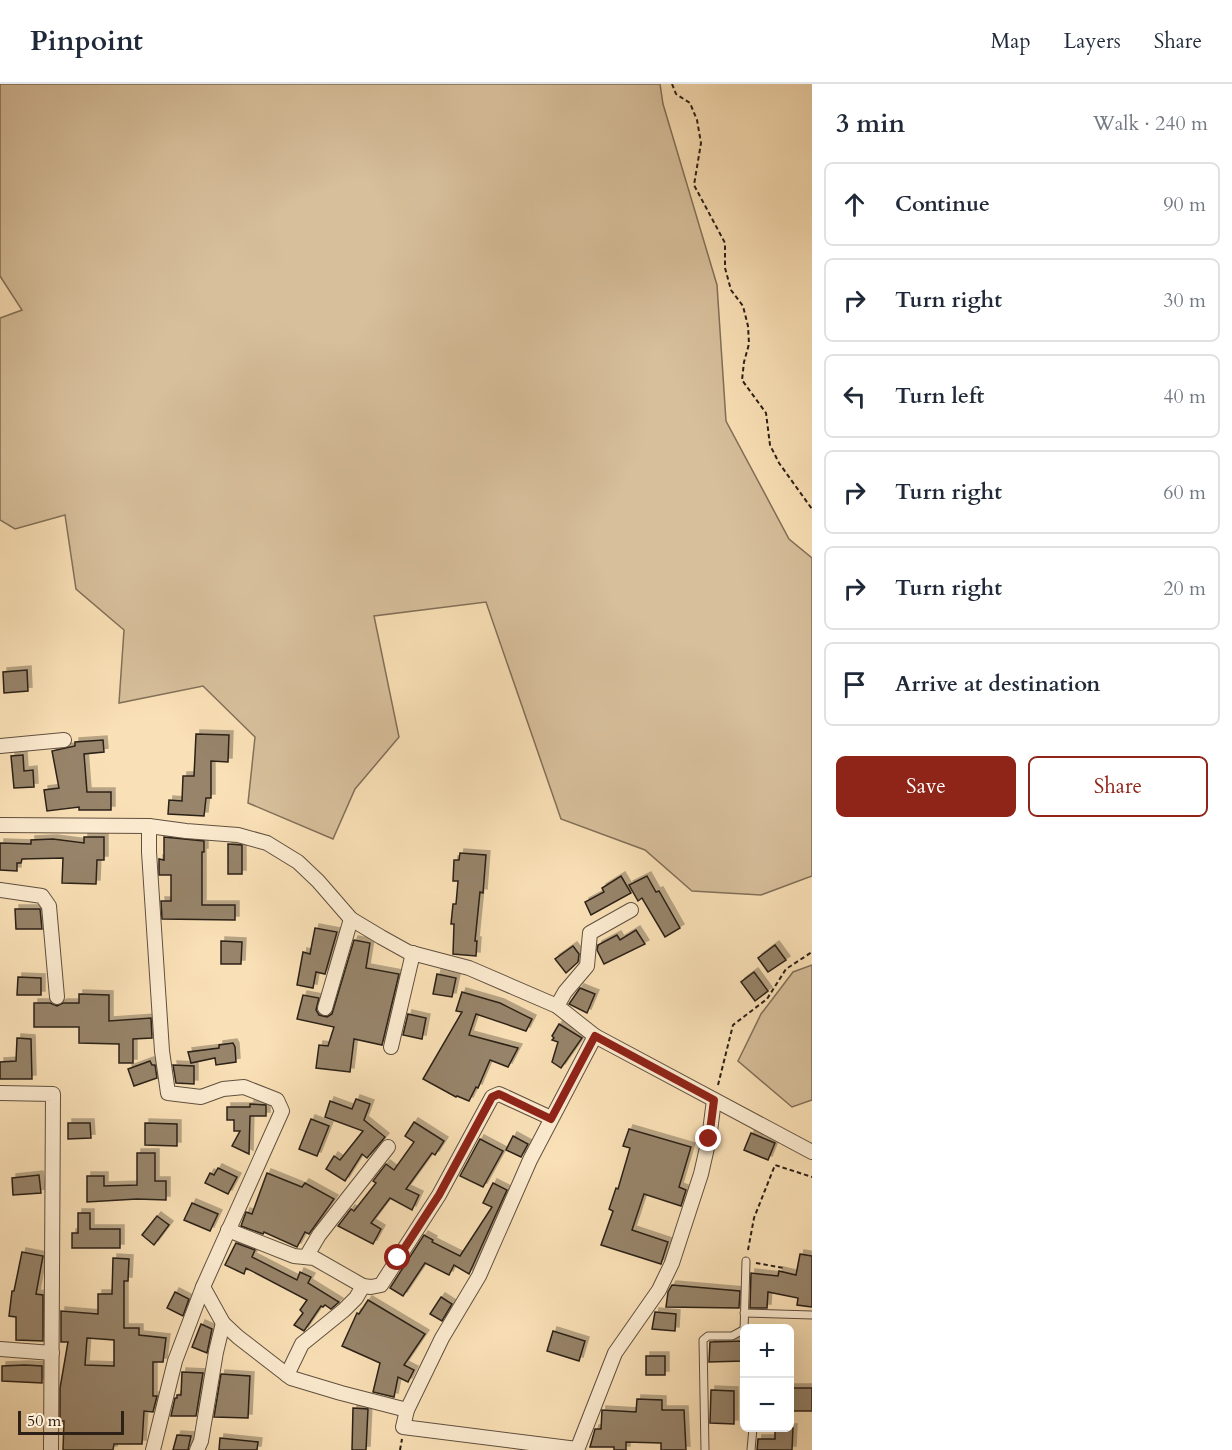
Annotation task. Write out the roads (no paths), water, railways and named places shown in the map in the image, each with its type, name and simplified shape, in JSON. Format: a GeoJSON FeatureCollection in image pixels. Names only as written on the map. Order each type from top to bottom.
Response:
{"type":"FeatureCollection","features":[{"type":"Feature","properties":{"kind":"street"},"geometry":{"type":"LineString","coordinates":[[0,746],[64,740]]}},
{"type":"Feature","properties":{"kind":"street"},"geometry":{"type":"LineString","coordinates":[[0,825],[149,826],[238,835],[267,843],[298,862],[351,919],[413,953],[469,968],[557,1006],[595,1036],[812,1152]]}},
{"type":"Feature","properties":{"kind":"street"},"geometry":{"type":"LineString","coordinates":[[149,826],[162,1051],[168,1093],[201,1097],[223,1089],[244,1087],[278,1100],[282,1111],[203,1287],[175,1361],[153,1450]]}},
{"type":"Feature","properties":{"kind":"street"},"geometry":{"type":"LineString","coordinates":[[0,890],[42,896],[49,906],[57,997]]}},
{"type":"Feature","properties":{"kind":"street"},"geometry":{"type":"LineString","coordinates":[[557,1006],[565,992],[587,966],[590,933],[631,910]]}},
{"type":"Feature","properties":{"kind":"street"},"geometry":{"type":"LineString","coordinates":[[325,1008],[351,919]]}},
{"type":"Feature","properties":{"kind":"street"},"geometry":{"type":"LineString","coordinates":[[391,1047],[413,953]]}},
{"type":"Feature","properties":{"kind":"street"},"geometry":{"type":"LineString","coordinates":[[595,1036],[530,1161],[479,1276],[442,1338],[407,1410],[403,1427],[580,1450],[615,1353],[658,1290],[672,1263],[701,1174],[709,1139],[714,1100]]}},
{"type":"Feature","properties":{"kind":"street"},"geometry":{"type":"LineString","coordinates":[[0,1093],[52,1094],[51,1450]]}},
{"type":"Feature","properties":{"kind":"street"},"geometry":{"type":"LineString","coordinates":[[228,1230],[294,1256],[314,1258],[363,1286],[381,1285],[439,1195],[492,1097],[499,1094],[551,1119]]}},
{"type":"Feature","properties":{"kind":"street"},"geometry":{"type":"LineString","coordinates":[[306,1257],[319,1235],[388,1148]]}},
{"type":"Feature","properties":{"kind":"street"},"geometry":{"type":"LineString","coordinates":[[287,1375],[302,1344],[345,1310],[363,1286]]}},
{"type":"Feature","properties":{"kind":"street"},"geometry":{"type":"LineString","coordinates":[[203,1287],[223,1323],[291,1378],[407,1410]]}},
{"type":"Feature","properties":{"kind":"street"},"geometry":{"type":"LineString","coordinates":[[197,1450],[201,1442],[223,1323]]}},
{"type":"Feature","properties":{"kind":"street"},"geometry":{"type":"LineString","coordinates":[[0,1349],[52,1353]]}},
{"type":"Feature","properties":{"kind":"lane"},"geometry":{"type":"LineString","coordinates":[[744,1324],[746,1261]]}},
{"type":"Feature","properties":{"kind":"lane"},"geometry":{"type":"LineString","coordinates":[[744,1313],[812,1315]]}},
{"type":"Feature","properties":{"kind":"lane"},"geometry":{"type":"LineString","coordinates":[[705,1450],[703,1340],[708,1336],[732,1336],[740,1333]]}},
{"type":"Feature","properties":{"kind":"lane"},"geometry":{"type":"LineString","coordinates":[[751,1450],[753,1432]]}}]}
